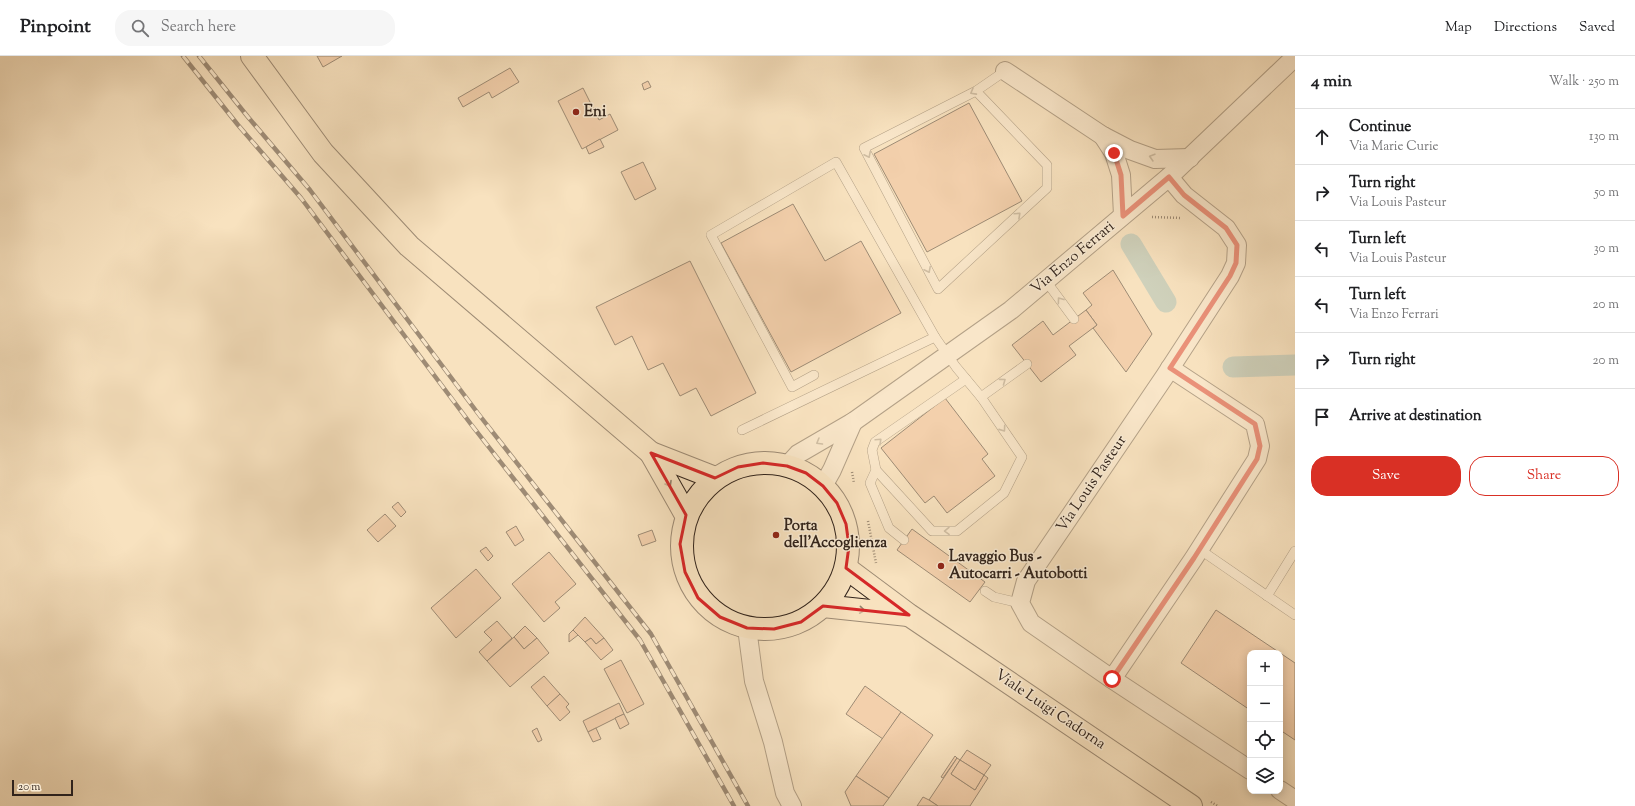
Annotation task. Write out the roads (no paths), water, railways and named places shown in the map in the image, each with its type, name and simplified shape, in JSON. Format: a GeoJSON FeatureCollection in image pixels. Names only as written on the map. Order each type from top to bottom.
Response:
{"type":"FeatureCollection","features":[{"type":"Feature","properties":{"kind":"main road"},"geometry":{"type":"LineString","coordinates":[[252,56],[323,153],[409,246],[651,453],[716,478]]}},
{"type":"Feature","properties":{"kind":"main road"},"geometry":{"type":"LineString","coordinates":[[651,453],[686,515]]}},
{"type":"Feature","properties":{"kind":"main road"},"geometry":{"type":"LineString","coordinates":[[763,462],[787,466],[806,473],[823,486],[837,503],[846,524],[848,546],[846,568],[837,589],[823,606],[801,622],[774,630],[747,628],[720,617],[698,598],[685,572],[680,544],[686,515],[698,495],[716,478],[738,467],[763,462]]}},
{"type":"Feature","properties":{"kind":"main road","name":"Viale Luigi Cadorna"},"geometry":{"type":"LineString","coordinates":[[846,568],[908,615],[1191,806]]}},
{"type":"Feature","properties":{"kind":"main road","name":"Viale Luigi Cadorna"},"geometry":{"type":"LineString","coordinates":[[823,606],[908,615]]}},
{"type":"Feature","properties":{"kind":"street","name":"Via Enzo Ferrari"},"geometry":{"type":"LineString","coordinates":[[787,466],[798,454],[853,422],[1011,310],[1169,177],[1295,57]]}},
{"type":"Feature","properties":{"kind":"street"},"geometry":{"type":"LineString","coordinates":[[1005,71],[1103,136],[1130,150],[1155,159],[1190,158]]}},
{"type":"Feature","properties":{"kind":"street"},"geometry":{"type":"LineString","coordinates":[[1103,136],[1114,153],[1121,175],[1123,216]]}},
{"type":"Feature","properties":{"kind":"street","name":"Via Louis Pasteur"},"geometry":{"type":"LineString","coordinates":[[1020,603],[1026,581],[1170,368],[1230,276],[1236,263],[1237,245],[1226,228],[1184,195],[1169,177]]}},
{"type":"Feature","properties":{"kind":"street"},"geometry":{"type":"LineString","coordinates":[[1112,679],[1257,459],[1260,446],[1255,424],[1170,368]]}},
{"type":"Feature","properties":{"kind":"street"},"geometry":{"type":"LineString","coordinates":[[823,486],[832,470],[853,422]]}},
{"type":"Feature","properties":{"kind":"street"},"geometry":{"type":"LineString","coordinates":[[1020,603],[1031,623],[1112,679],[1247,768]]}},
{"type":"Feature","properties":{"kind":"street"},"geometry":{"type":"LineString","coordinates":[[747,628],[754,681],[785,793],[792,806]]}},
{"type":"Feature","properties":{"kind":"street"},"geometry":{"type":"LineString","coordinates":[[1283,792],[1295,800]]}},
{"type":"Feature","properties":{"kind":"lane"},"geometry":{"type":"LineString","coordinates":[[976,91],[1047,165],[1048,188],[938,289],[864,148],[976,91],[1005,71]]}},
{"type":"Feature","properties":{"kind":"lane"},"geometry":{"type":"LineString","coordinates":[[814,375],[792,386],[711,235],[836,162],[935,337],[981,397],[1022,457],[1004,493],[957,531],[932,531],[876,470],[872,450],[875,442],[966,379]]}},
{"type":"Feature","properties":{"kind":"lane"},"geometry":{"type":"LineString","coordinates":[[1046,281],[1074,319]]}},
{"type":"Feature","properties":{"kind":"lane"},"geometry":{"type":"LineString","coordinates":[[742,430],[935,337]]}},
{"type":"Feature","properties":{"kind":"lane"},"geometry":{"type":"LineString","coordinates":[[981,397],[1026,364]]}},
{"type":"Feature","properties":{"kind":"lane"},"geometry":{"type":"LineString","coordinates":[[876,470],[870,482],[889,528],[904,540]]}},
{"type":"Feature","properties":{"kind":"lane"},"geometry":{"type":"LineString","coordinates":[[1199,549],[1295,615]]}},
{"type":"Feature","properties":{"kind":"lane"},"geometry":{"type":"LineString","coordinates":[[1267,596],[1295,551]]}},
{"type":"Feature","properties":{"kind":"lane"},"geometry":{"type":"LineString","coordinates":[[985,591],[994,596],[1020,603]]}},
{"type":"Feature","properties":{"kind":"waterway"},"geometry":{"type":"LineString","coordinates":[[1131,244],[1166,302]]}},
{"type":"Feature","properties":{"kind":"waterway"},"geometry":{"type":"LineString","coordinates":[[1233,367],[1295,365]]}},
{"type":"Feature","properties":{"kind":"railway"},"geometry":{"type":"LineString","coordinates":[[183,56],[238,125],[301,198],[470,423],[640,640],[734,806]]}},
{"type":"Feature","properties":{"kind":"railway"},"geometry":{"type":"LineString","coordinates":[[199,56],[310,190],[480,416],[651,634],[748,806]]}},
{"type":"Feature","properties":{"kind":"place","name":"Eni"},"geometry":{"type":"Point","coordinates":[576,112]}},
{"type":"Feature","properties":{"kind":"place","name":"Porta dell'Accoglienza"},"geometry":{"type":"Point","coordinates":[776,535]}},
{"type":"Feature","properties":{"kind":"place","name":"Lavaggio Bus - Autocarri - Autobotti"},"geometry":{"type":"Point","coordinates":[941,566]}}]}
